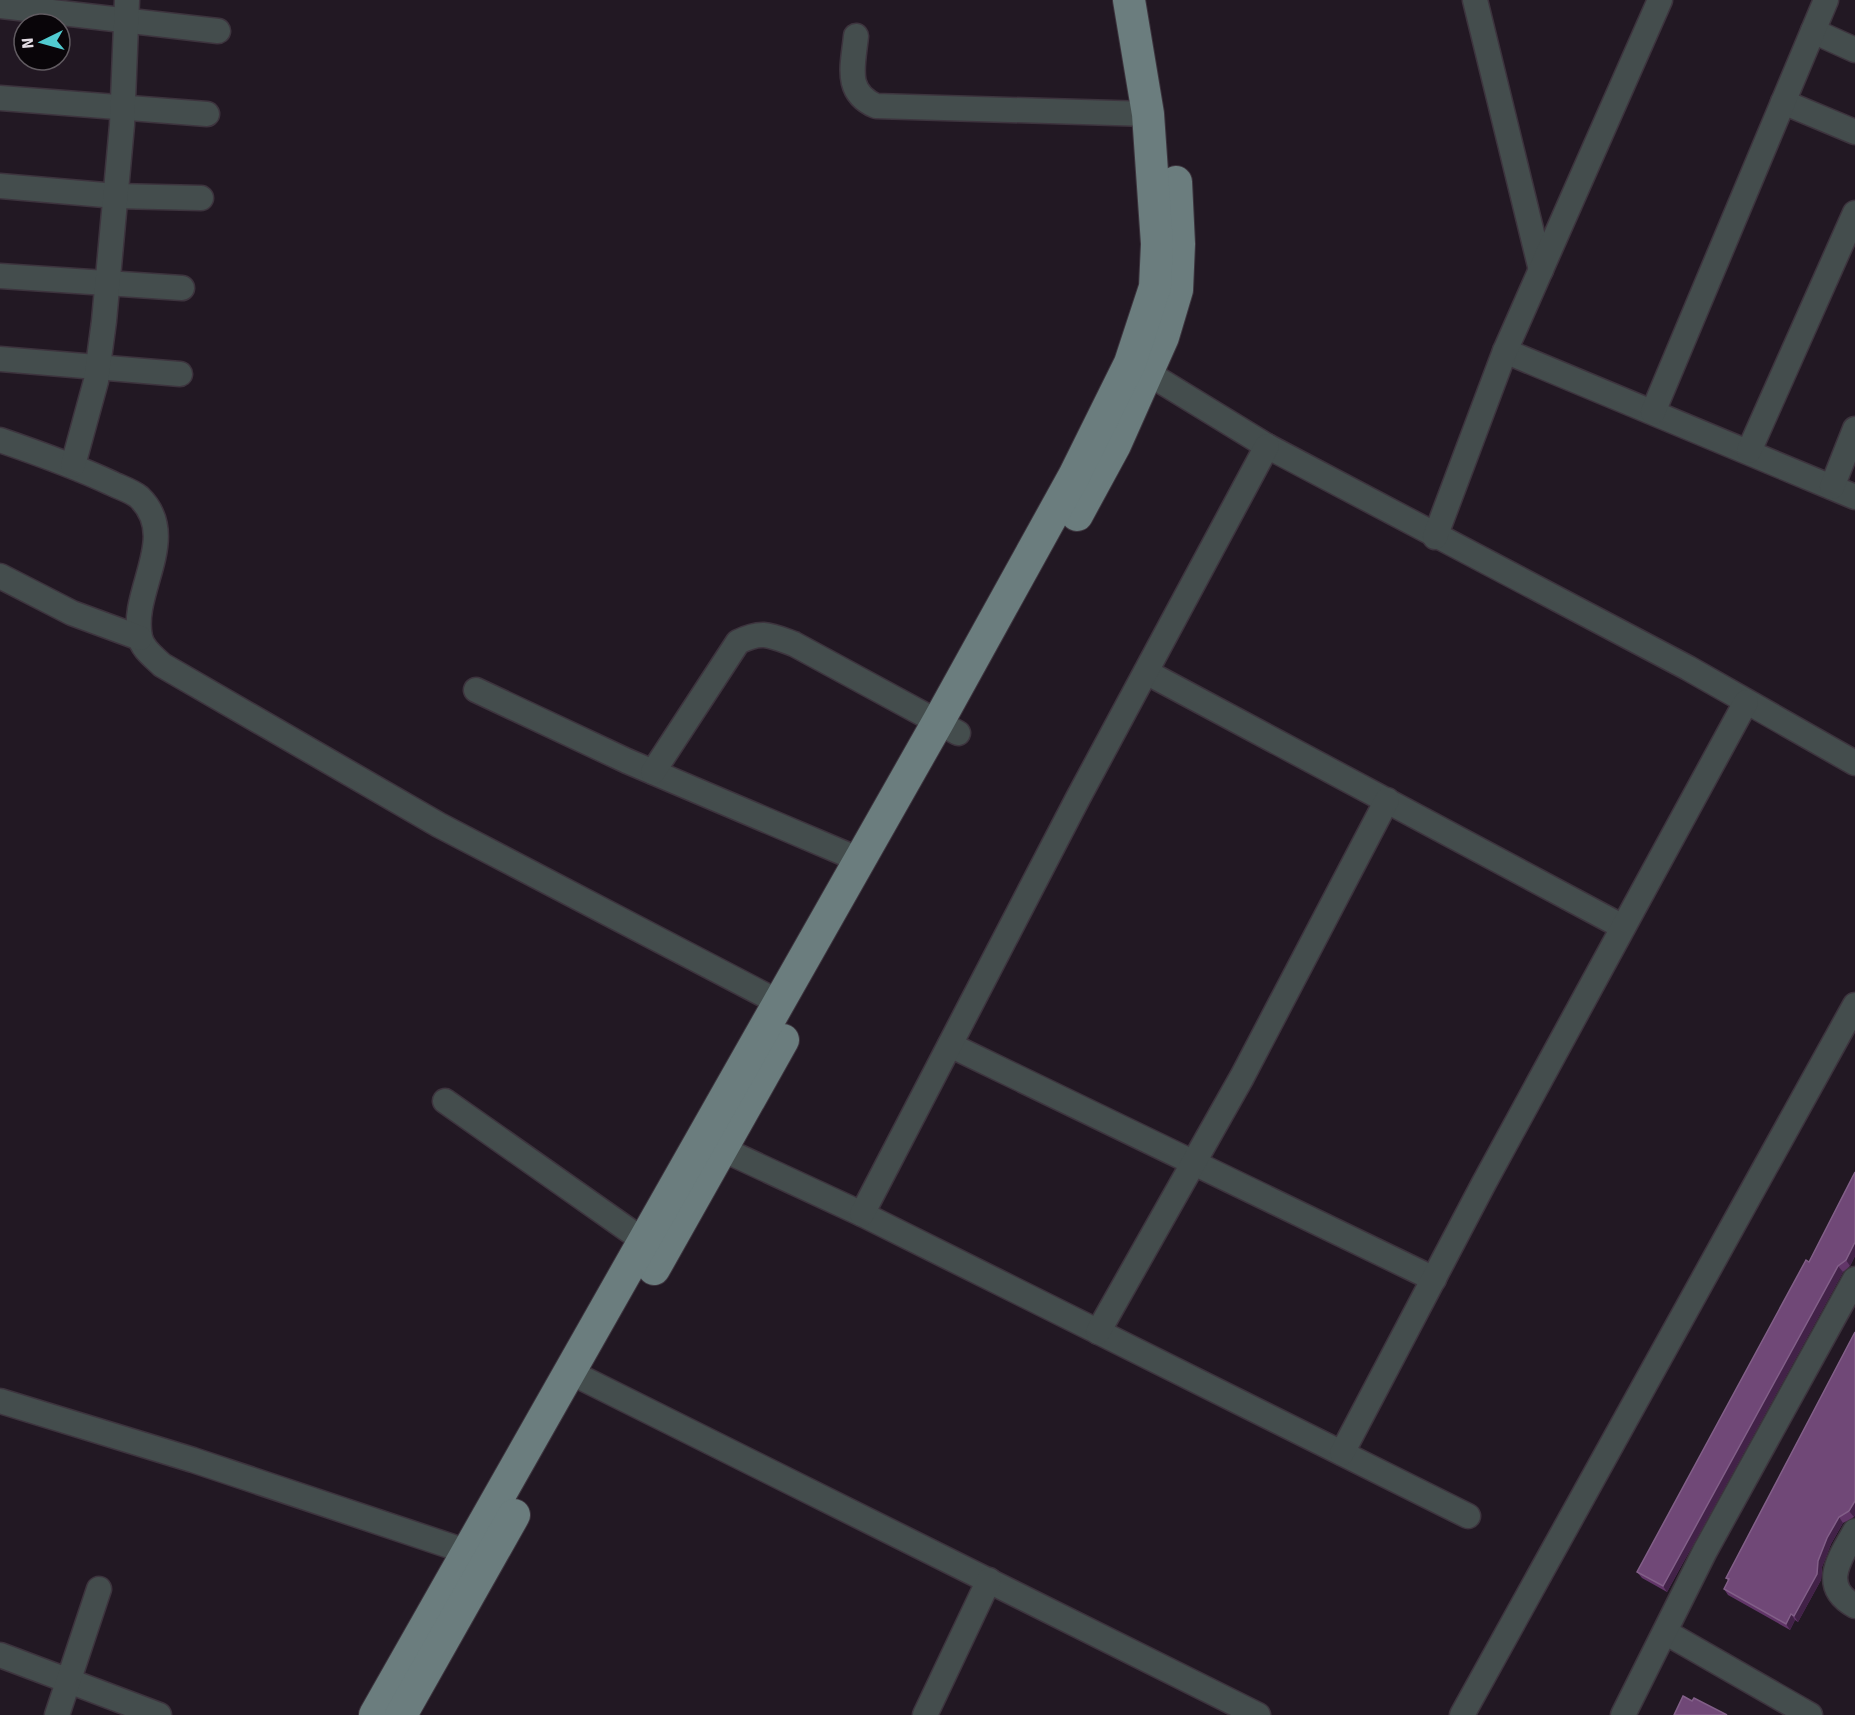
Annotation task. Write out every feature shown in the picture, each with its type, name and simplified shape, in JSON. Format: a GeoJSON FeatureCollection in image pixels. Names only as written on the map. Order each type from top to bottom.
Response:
{"type":"FeatureCollection","features":[{"type":"Feature","properties":{"kind":"main road"},"geometry":{"type":"LineString","coordinates":[[1129,0],[1148,114],[1157,244],[1155,287],[1139,369]]}},
{"type":"Feature","properties":{"kind":"main road"},"geometry":{"type":"LineString","coordinates":[[375,1715],[468,1552],[579,1377],[713,1144],[948,727],[1079,466],[1139,369],[1164,337],[1177,291],[1179,244],[1170,112],[1151,0]]}},
{"type":"Feature","properties":{"kind":"main road"},"geometry":{"type":"LineString","coordinates":[[401,1715],[579,1377],[645,1241],[713,1144],[780,1003],[860,860],[948,727]]}},
{"type":"Feature","properties":{"kind":"street"},"geometry":{"type":"LineString","coordinates":[[1475,0],[1541,270]]}},
{"type":"Feature","properties":{"kind":"street"},"geometry":{"type":"LineString","coordinates":[[1435,537],[1505,351],[1660,0]]}},
{"type":"Feature","properties":{"kind":"street"},"geometry":{"type":"LineString","coordinates":[[1653,412],[1826,0]]}},
{"type":"Feature","properties":{"kind":"street"},"geometry":{"type":"LineString","coordinates":[[0,6],[127,10],[218,31]]}},
{"type":"Feature","properties":{"kind":"street"},"geometry":{"type":"LineString","coordinates":[[73,465],[98,367],[116,196],[127,10]]}},
{"type":"Feature","properties":{"kind":"street"},"geometry":{"type":"LineString","coordinates":[[1813,31],[1855,50]]}},
{"type":"Feature","properties":{"kind":"street"},"geometry":{"type":"LineString","coordinates":[[855,36],[854,88],[863,100],[876,106],[1148,114]]}},
{"type":"Feature","properties":{"kind":"street"},"geometry":{"type":"LineString","coordinates":[[0,98],[207,114]]}},
{"type":"Feature","properties":{"kind":"street"},"geometry":{"type":"LineString","coordinates":[[1783,102],[1855,132]]}},
{"type":"Feature","properties":{"kind":"street"},"geometry":{"type":"LineString","coordinates":[[0,186],[116,196],[201,198]]}},
{"type":"Feature","properties":{"kind":"street"},"geometry":{"type":"LineString","coordinates":[[1749,451],[1855,213]]}},
{"type":"Feature","properties":{"kind":"street"},"geometry":{"type":"LineString","coordinates":[[0,276],[108,281],[182,288]]}},
{"type":"Feature","properties":{"kind":"street"},"geometry":{"type":"LineString","coordinates":[[1505,351],[1855,497]]}},
{"type":"Feature","properties":{"kind":"street"},"geometry":{"type":"LineString","coordinates":[[0,359],[180,374]]}},
{"type":"Feature","properties":{"kind":"street"},"geometry":{"type":"LineString","coordinates":[[1139,369],[1267,446],[1435,537],[1688,668],[1855,763]]}},
{"type":"Feature","properties":{"kind":"street"},"geometry":{"type":"LineString","coordinates":[[1832,487],[1855,429]]}},
{"type":"Feature","properties":{"kind":"street"},"geometry":{"type":"LineString","coordinates":[[0,440],[73,465],[138,496],[150,511],[156,527],[156,544],[139,617],[140,638],[147,651],[162,665],[439,825],[780,1003]]}},
{"type":"Feature","properties":{"kind":"street"},"geometry":{"type":"LineString","coordinates":[[862,1214],[1267,446]]}},
{"type":"Feature","properties":{"kind":"street"},"geometry":{"type":"LineString","coordinates":[[0,576],[72,613],[140,638]]}},
{"type":"Feature","properties":{"kind":"street"},"geometry":{"type":"LineString","coordinates":[[653,772],[738,642],[755,634],[767,634],[794,644],[948,727]]}},
{"type":"Feature","properties":{"kind":"street"},"geometry":{"type":"LineString","coordinates":[[1146,672],[1623,927]]}},
{"type":"Feature","properties":{"kind":"street"},"geometry":{"type":"LineString","coordinates":[[476,690],[653,772],[860,860]]}},
{"type":"Feature","properties":{"kind":"street"},"geometry":{"type":"LineString","coordinates":[[1342,1453],[1746,702]]}},
{"type":"Feature","properties":{"kind":"street"},"geometry":{"type":"LineString","coordinates":[[1098,1332],[1242,1077],[1387,800]]}},
{"type":"Feature","properties":{"kind":"street"},"geometry":{"type":"LineString","coordinates":[[1462,1715],[1855,1005]]}},
{"type":"Feature","properties":{"kind":"street"},"geometry":{"type":"LineString","coordinates":[[950,1046],[1434,1279]]}},
{"type":"Feature","properties":{"kind":"street"},"geometry":{"type":"LineString","coordinates":[[445,1101],[645,1241]]}},
{"type":"Feature","properties":{"kind":"street"},"geometry":{"type":"LineString","coordinates":[[713,1144],[862,1214],[1468,1516]]}},
{"type":"Feature","properties":{"kind":"street"},"geometry":{"type":"LineString","coordinates":[[1623,1715],[1706,1551],[1855,1279]]}},
{"type":"Feature","properties":{"kind":"street"},"geometry":{"type":"LineString","coordinates":[[579,1377],[1258,1715]]}},
{"type":"Feature","properties":{"kind":"street"},"geometry":{"type":"LineString","coordinates":[[0,1401],[193,1460],[468,1552]]}},
{"type":"Feature","properties":{"kind":"street"},"geometry":{"type":"LineString","coordinates":[[1855,1531],[1838,1562],[1834,1579],[1837,1591],[1843,1600],[1855,1606]]}},
{"type":"Feature","properties":{"kind":"street"},"geometry":{"type":"LineString","coordinates":[[925,1715],[989,1580]]}},
{"type":"Feature","properties":{"kind":"street"},"geometry":{"type":"LineString","coordinates":[[57,1715],[99,1589]]}},
{"type":"Feature","properties":{"kind":"street"},"geometry":{"type":"LineString","coordinates":[[1665,1632],[1809,1715]]}},
{"type":"Feature","properties":{"kind":"street"},"geometry":{"type":"LineString","coordinates":[[0,1655],[159,1715]]}},
{"type":"Feature","properties":{"kind":"building"},"geometry":{"type":"Polygon","coordinates":[[[1855,1172],[1855,1242],[1846,1260],[1838,1266],[1663,1586],[1637,1572],[1806,1260],[1809,1262],[1855,1172]]]}},
{"type":"Feature","properties":{"kind":"building"},"geometry":{"type":"Polygon","coordinates":[[[1855,1332],[1855,1501],[1849,1511],[1839,1517],[1827,1538],[1818,1561],[1817,1574],[1794,1616],[1791,1614],[1786,1624],[1724,1589],[1729,1579],[1726,1578],[1855,1332]]]}},
{"type":"Feature","properties":{"kind":"building"},"geometry":{"type":"Polygon","coordinates":[[[1683,1696],[1692,1701],[1694,1698],[1727,1715],[1674,1715],[1683,1696]]]}}]}
